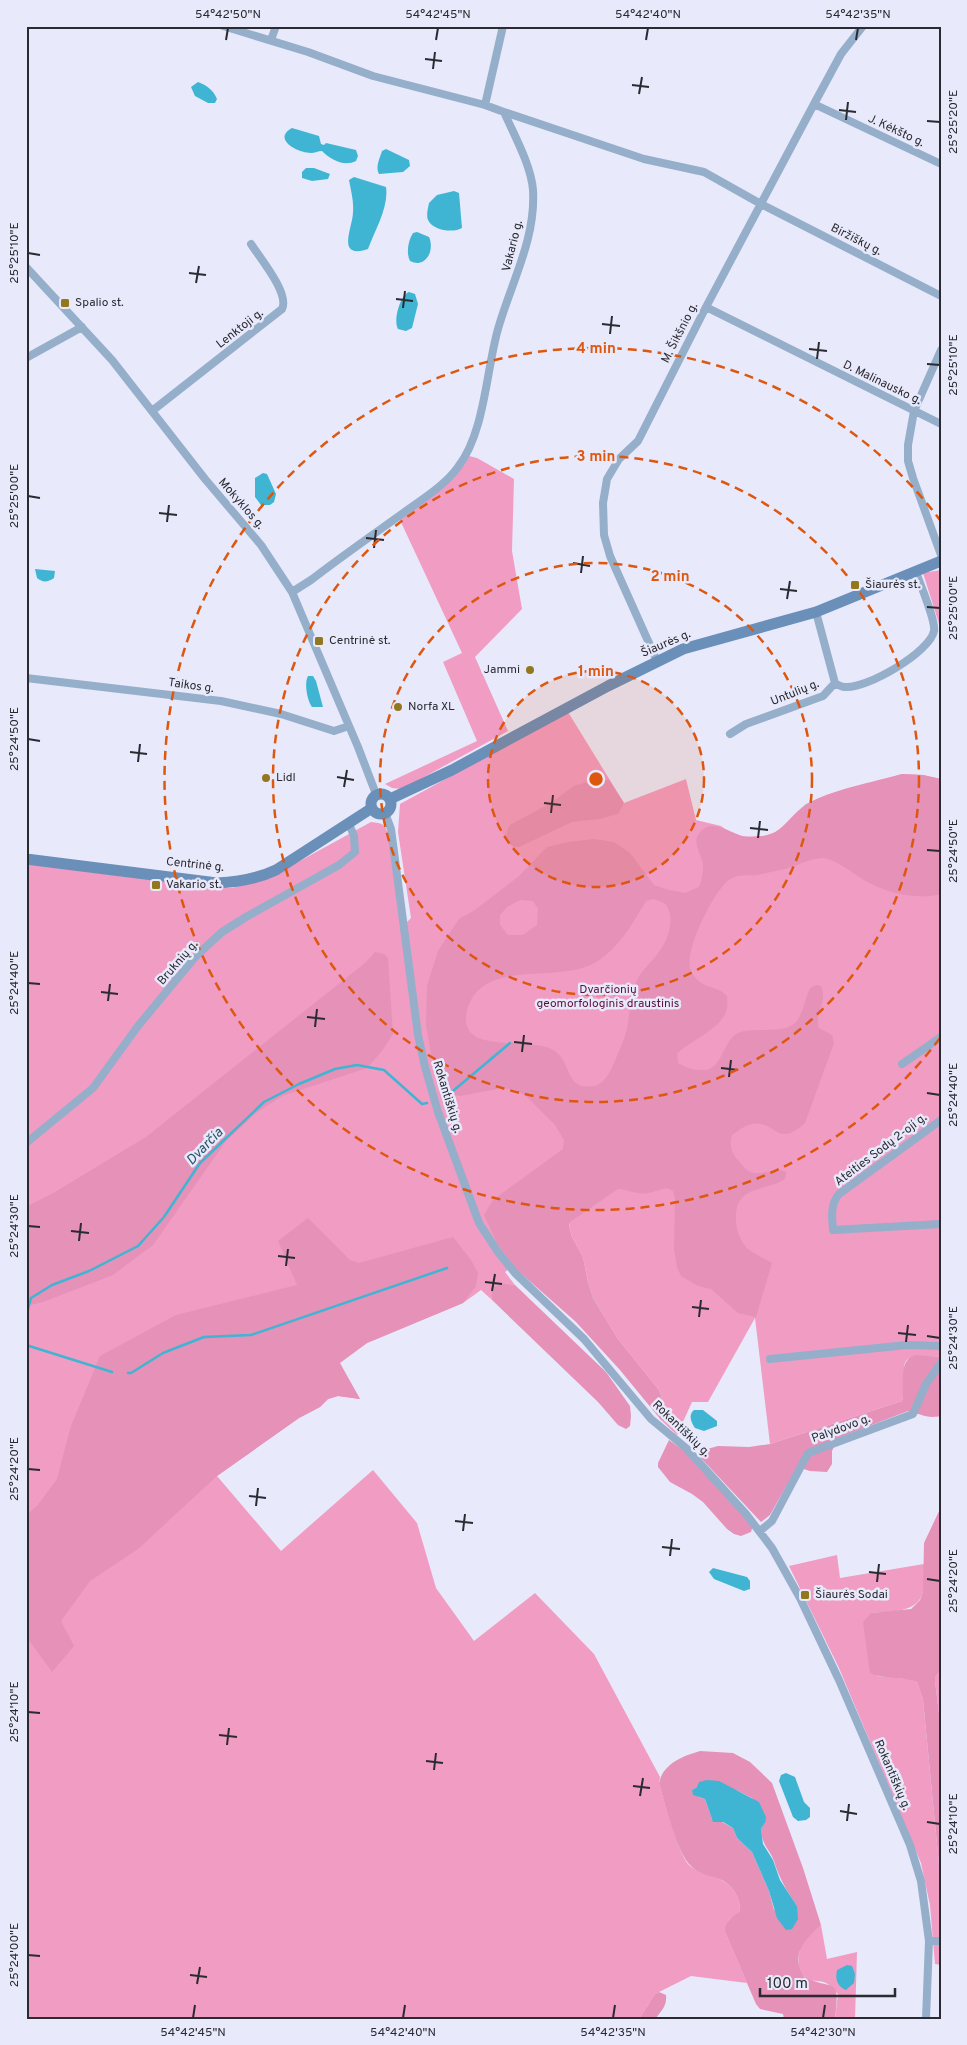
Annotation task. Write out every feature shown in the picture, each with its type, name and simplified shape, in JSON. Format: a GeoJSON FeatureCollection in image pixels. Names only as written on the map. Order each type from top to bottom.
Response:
{"type":"FeatureCollection","features":[{"type":"Feature","properties":{"kind":"main road","name":"Šiaurės g."},"geometry":{"type":"LineString","coordinates":[[390,799],[452,770],[682,649],[816,612],[941,561]]}},
{"type":"Feature","properties":{"kind":"main road"},"geometry":{"type":"LineString","coordinates":[[376,794],[385,794],[390,799],[391,806],[386,813],[376,813],[372,808],[371,801],[376,794]]}},
{"type":"Feature","properties":{"kind":"main road","name":"Centrinė g."},"geometry":{"type":"LineString","coordinates":[[26,859],[217,883],[233,882],[261,877],[276,870],[372,808]]}},
{"type":"Feature","properties":{"kind":"street"},"geometry":{"type":"LineString","coordinates":[[223,26],[271,40],[373,76],[485,105],[504,112]]}},
{"type":"Feature","properties":{"kind":"street"},"geometry":{"type":"LineString","coordinates":[[271,40],[276,26]]}},
{"type":"Feature","properties":{"kind":"street"},"geometry":{"type":"LineString","coordinates":[[485,105],[503,26]]}},
{"type":"Feature","properties":{"kind":"street","name":"M. Šikšnio g."},"geometry":{"type":"LineString","coordinates":[[657,661],[610,556],[604,535],[603,503],[607,479],[619,459],[638,441],[706,308],[841,54],[863,26]]}},
{"type":"Feature","properties":{"kind":"street","name":"J. Kėkšto g."},"geometry":{"type":"LineString","coordinates":[[814,104],[941,164]]}},
{"type":"Feature","properties":{"kind":"street","name":"Biržiškų g."},"geometry":{"type":"LineString","coordinates":[[504,112],[644,160],[704,172],[761,204],[941,296]]}},
{"type":"Feature","properties":{"kind":"street","name":"Vakario g."},"geometry":{"type":"LineString","coordinates":[[292,592],[429,494],[458,468],[466,455],[480,413],[498,330],[521,268],[533,205],[530,173],[504,112]]}},
{"type":"Feature","properties":{"kind":"street","name":"Lenktoji g."},"geometry":{"type":"LineString","coordinates":[[152,411],[284,306],[282,293],[251,244]]}},
{"type":"Feature","properties":{"kind":"street","name":"Mokyklos g."},"geometry":{"type":"LineString","coordinates":[[26,267],[112,360],[205,479],[262,545],[292,592],[376,794]]}},
{"type":"Feature","properties":{"kind":"street","name":"D. Malinausko g."},"geometry":{"type":"LineString","coordinates":[[706,308],[941,424]]}},
{"type":"Feature","properties":{"kind":"street"},"geometry":{"type":"LineString","coordinates":[[26,358],[82,327]]}},
{"type":"Feature","properties":{"kind":"street"},"geometry":{"type":"LineString","coordinates":[[941,350],[914,411],[908,445],[908,460],[913,478],[941,555]]}},
{"type":"Feature","properties":{"kind":"street","name":"Untulių g."},"geometry":{"type":"LineString","coordinates":[[730,734],[746,724],[823,696],[835,683],[840,687],[852,687],[882,676],[897,668],[930,640],[934,624],[916,572]]}},
{"type":"Feature","properties":{"kind":"street"},"geometry":{"type":"LineString","coordinates":[[816,612],[835,683]]}},
{"type":"Feature","properties":{"kind":"street","name":"Taikos g."},"geometry":{"type":"LineString","coordinates":[[26,678],[221,701],[281,714],[334,731],[349,726]]}},
{"type":"Feature","properties":{"kind":"street","name":"Rokantiškių g."},"geometry":{"type":"LineString","coordinates":[[386,813],[391,829],[418,1035],[425,1067],[438,1112],[479,1223],[498,1252],[515,1273],[584,1339],[651,1419],[686,1448],[760,1531],[782,1565],[823,1644],[910,1845],[921,1881],[929,1941],[926,2019]]}},
{"type":"Feature","properties":{"kind":"street","name":"Bruknių g."},"geometry":{"type":"LineString","coordinates":[[26,1143],[93,1088],[138,1026],[190,963],[222,932],[339,865],[355,852],[354,836],[349,824]]}},
{"type":"Feature","properties":{"kind":"street"},"geometry":{"type":"LineString","coordinates":[[902,1064],[941,1038]]}},
{"type":"Feature","properties":{"kind":"street","name":"Ateities Sodų 2-oji g."},"geometry":{"type":"LineString","coordinates":[[941,1120],[839,1194],[832,1207],[833,1230],[941,1224]]}},
{"type":"Feature","properties":{"kind":"street"},"geometry":{"type":"LineString","coordinates":[[770,1358],[908,1345],[941,1346]]}},
{"type":"Feature","properties":{"kind":"street","name":"Palydovo g."},"geometry":{"type":"LineString","coordinates":[[760,1531],[772,1521],[808,1453],[913,1414],[926,1384],[941,1363]]}},
{"type":"Feature","properties":{"kind":"street"},"geometry":{"type":"LineString","coordinates":[[929,1941],[941,1941]]}},
{"type":"Feature","properties":{"kind":"green space"},"geometry":{"type":"Polygon","coordinates":[[[469,456],[477,458],[514,479],[512,551],[522,609],[475,657],[508,731],[402,789],[392,788],[385,784],[477,741],[443,662],[462,653],[400,520],[455,475],[469,456]]]}},
{"type":"Feature","properties":{"kind":"green space"},"geometry":{"type":"Polygon","coordinates":[[[941,570],[941,630],[923,573],[941,570]]]}},
{"type":"Feature","properties":{"kind":"green space","name":"Dvarčionių geomorfologinis draustinis"},"geometry":{"type":"Polygon","coordinates":[[[568,712],[624,803],[686,779],[696,820],[721,826],[729,832],[745,837],[764,836],[777,832],[806,804],[829,795],[902,774],[923,775],[941,779],[941,1357],[925,1356],[908,1359],[904,1369],[902,1401],[770,1444],[755,1318],[708,1402],[692,1402],[677,1435],[661,1420],[666,1422],[669,1419],[659,1390],[618,1339],[593,1298],[583,1257],[572,1237],[569,1227],[570,1223],[505,1272],[515,1285],[504,1283],[494,1288],[491,1295],[492,1300],[481,1290],[463,1303],[367,1343],[339,1363],[360,1399],[338,1396],[328,1399],[320,1407],[299,1418],[217,1476],[281,1551],[373,1470],[417,1523],[436,1588],[474,1641],[535,1593],[594,1654],[660,1777],[659,1784],[668,1815],[686,1861],[697,1870],[723,1881],[733,1889],[737,1896],[740,1911],[729,1920],[725,1932],[747,1983],[691,1976],[655,1994],[639,2019],[26,2019],[26,863],[213,888],[232,888],[267,879],[371,822],[378,823],[385,827],[388,833],[402,927],[411,918],[398,832],[400,804],[568,712]]]}},
{"type":"Feature","properties":{"kind":"green space"},"geometry":{"type":"Polygon","coordinates":[[[837,1555],[840,1578],[924,1564],[923,1592],[915,1604],[902,1610],[871,1613],[877,1676],[909,1679],[917,1682],[923,1700],[941,1885],[941,1965],[935,1964],[930,1905],[921,1863],[839,1668],[789,1566],[837,1555]]]}},
{"type":"Feature","properties":{"kind":"green space"},"geometry":{"type":"Polygon","coordinates":[[[941,1670],[941,1730],[935,1677],[941,1670]]]}},
{"type":"Feature","properties":{"kind":"green space"},"geometry":{"type":"Polygon","coordinates":[[[821,1925],[827,1959],[857,1952],[855,2019],[835,2019],[838,1994],[826,1983],[807,1979],[800,1971],[798,1960],[803,1943],[808,1935],[821,1925]]]}},
{"type":"Feature","properties":{"kind":"shaded area"},"geometry":{"type":"Polygon","coordinates":[[[902,774],[923,775],[941,779],[941,894],[912,896],[891,892],[864,880],[839,864],[824,858],[814,859],[785,869],[758,875],[739,876],[729,880],[715,896],[701,923],[691,951],[689,963],[691,971],[699,982],[723,992],[727,996],[727,1007],[724,1015],[713,1028],[677,1054],[678,1063],[691,1069],[708,1070],[718,1062],[732,1037],[738,1033],[789,1027],[800,1016],[810,988],[816,985],[821,986],[823,992],[818,1017],[819,1028],[832,1035],[834,1043],[805,1123],[788,1134],[782,1134],[760,1124],[752,1124],[732,1135],[732,1150],[736,1158],[747,1170],[756,1173],[776,1170],[786,1172],[785,1179],[749,1192],[740,1200],[737,1207],[737,1230],[744,1244],[750,1251],[772,1263],[756,1317],[738,1313],[711,1289],[698,1286],[681,1276],[677,1267],[674,1249],[675,1198],[673,1191],[667,1188],[649,1193],[635,1193],[618,1189],[570,1222],[569,1227],[572,1237],[583,1257],[593,1298],[618,1339],[659,1390],[669,1419],[666,1422],[661,1420],[620,1370],[576,1322],[516,1269],[497,1243],[484,1215],[493,1200],[563,1149],[564,1140],[555,1125],[526,1096],[515,1090],[502,1088],[460,1096],[451,1094],[442,1084],[431,1054],[426,1025],[427,986],[438,951],[459,919],[475,910],[519,876],[547,847],[594,839],[614,842],[630,853],[654,885],[685,893],[699,887],[703,873],[703,863],[696,841],[697,836],[705,828],[710,826],[721,827],[744,836],[769,835],[781,828],[801,808],[817,799],[840,790],[902,774]],[[653,899],[646,901],[631,926],[612,950],[596,962],[563,972],[524,974],[490,982],[477,992],[468,1007],[466,1023],[472,1034],[483,1040],[545,1047],[556,1052],[561,1057],[573,1081],[585,1086],[599,1084],[608,1075],[625,1037],[633,989],[636,982],[667,939],[670,926],[668,907],[663,902],[653,899]],[[520,900],[507,907],[500,915],[500,925],[508,935],[523,935],[537,925],[538,909],[533,901],[520,900]]]}},
{"type":"Feature","properties":{"kind":"shaded area"},"geometry":{"type":"Polygon","coordinates":[[[595,780],[609,780],[624,803],[618,814],[599,819],[572,822],[519,847],[508,842],[507,832],[510,825],[549,804],[574,786],[595,780]]]}},
{"type":"Feature","properties":{"kind":"shaded area"},"geometry":{"type":"Polygon","coordinates":[[[375,952],[384,954],[388,958],[393,1034],[382,1051],[367,1068],[282,1096],[256,1113],[226,1141],[153,1245],[113,1275],[43,1302],[26,1306],[26,1207],[55,1192],[146,1137],[365,963],[375,952]]]}},
{"type":"Feature","properties":{"kind":"shaded area"},"geometry":{"type":"Polygon","coordinates":[[[308,1218],[350,1260],[359,1263],[453,1237],[471,1260],[478,1273],[476,1286],[463,1303],[367,1343],[340,1363],[360,1399],[338,1396],[328,1399],[320,1407],[299,1418],[217,1476],[138,1549],[90,1581],[61,1621],[74,1646],[52,1672],[26,1636],[26,1515],[37,1506],[57,1479],[71,1426],[100,1356],[176,1315],[297,1285],[278,1241],[308,1218]]]}},
{"type":"Feature","properties":{"kind":"shaded area"},"geometry":{"type":"Polygon","coordinates":[[[504,1283],[515,1285],[606,1372],[630,1406],[630,1426],[626,1429],[618,1425],[598,1402],[492,1300],[491,1295],[494,1287],[504,1283]]]}},
{"type":"Feature","properties":{"kind":"shaded area"},"geometry":{"type":"Polygon","coordinates":[[[916,1355],[941,1357],[941,1416],[928,1417],[908,1411],[838,1438],[832,1451],[832,1464],[827,1472],[810,1471],[797,1467],[770,1515],[761,1522],[699,1456],[700,1451],[718,1446],[749,1447],[770,1444],[902,1401],[904,1367],[910,1358],[916,1355]]]}},
{"type":"Feature","properties":{"kind":"shaded area"},"geometry":{"type":"Polygon","coordinates":[[[669,1440],[683,1450],[753,1525],[751,1532],[741,1536],[734,1534],[727,1529],[703,1502],[670,1482],[658,1467],[658,1463],[669,1440]]]}},
{"type":"Feature","properties":{"kind":"shaded area"},"geometry":{"type":"Polygon","coordinates":[[[941,1507],[941,1670],[935,1677],[935,1681],[941,1730],[941,1885],[923,1700],[917,1682],[882,1677],[870,1673],[863,1622],[871,1613],[911,1609],[920,1600],[923,1592],[924,1543],[941,1507]]]}},
{"type":"Feature","properties":{"kind":"shaded area"},"geometry":{"type":"Polygon","coordinates":[[[700,1751],[733,1753],[750,1762],[772,1783],[803,1868],[821,1925],[804,1942],[798,1962],[804,1977],[829,1985],[836,1990],[835,2019],[784,2019],[783,2014],[760,2009],[756,2004],[725,1932],[728,1922],[740,1911],[737,1896],[733,1889],[722,1880],[697,1871],[686,1860],[676,1840],[659,1784],[664,1771],[669,1766],[680,1758],[700,1751]],[[697,1787],[692,1790],[699,1797],[705,1799],[712,1819],[733,1828],[737,1838],[752,1852],[769,1891],[774,1910],[797,1906],[778,1873],[764,1843],[761,1829],[765,1823],[752,1798],[736,1790],[697,1787]]]}},
{"type":"Feature","properties":{"kind":"shaded area"},"geometry":{"type":"Polygon","coordinates":[[[659,1992],[666,1995],[666,2002],[662,2010],[655,2019],[639,2019],[655,1994],[659,1992]]]}},
{"type":"Feature","properties":{"kind":"water"},"geometry":{"type":"Polygon","coordinates":[[[198,82],[212,91],[217,99],[215,103],[208,103],[195,96],[191,87],[198,82]]]}},
{"type":"Feature","properties":{"kind":"water"},"geometry":{"type":"Polygon","coordinates":[[[292,128],[319,136],[321,144],[324,145],[326,143],[356,150],[358,156],[356,161],[342,163],[329,157],[322,151],[311,153],[299,151],[286,141],[286,132],[292,128]]]}},
{"type":"Feature","properties":{"kind":"water"},"geometry":{"type":"Polygon","coordinates":[[[386,149],[409,160],[410,166],[403,172],[379,174],[378,162],[382,151],[386,149]]]}},
{"type":"Feature","properties":{"kind":"water"},"geometry":{"type":"Polygon","coordinates":[[[306,168],[314,168],[330,174],[328,179],[312,181],[302,178],[302,172],[306,168]]]}},
{"type":"Feature","properties":{"kind":"water"},"geometry":{"type":"Polygon","coordinates":[[[354,177],[386,187],[381,218],[368,249],[358,251],[352,250],[348,240],[353,208],[349,180],[354,177]]]}},
{"type":"Feature","properties":{"kind":"water"},"geometry":{"type":"Polygon","coordinates":[[[454,191],[459,193],[462,228],[449,231],[434,227],[427,218],[429,203],[437,195],[454,191]]]}},
{"type":"Feature","properties":{"kind":"water"},"geometry":{"type":"Polygon","coordinates":[[[417,232],[429,237],[431,247],[428,257],[416,263],[410,261],[408,251],[411,236],[417,232]]]}},
{"type":"Feature","properties":{"kind":"water"},"geometry":{"type":"Polygon","coordinates":[[[409,292],[415,294],[418,304],[412,328],[406,331],[398,329],[396,320],[400,303],[409,292]]]}},
{"type":"Feature","properties":{"kind":"water"},"geometry":{"type":"Polygon","coordinates":[[[263,473],[267,474],[276,494],[274,502],[270,505],[261,505],[255,497],[255,478],[263,473]]]}},
{"type":"Feature","properties":{"kind":"water"},"geometry":{"type":"Polygon","coordinates":[[[35,569],[55,571],[54,578],[48,581],[41,581],[37,578],[35,569]]]}},
{"type":"Feature","properties":{"kind":"water"},"geometry":{"type":"Polygon","coordinates":[[[308,676],[313,676],[316,681],[323,707],[312,707],[310,704],[306,687],[308,676]]]}},
{"type":"Feature","properties":{"kind":"water"},"geometry":{"type":"Polygon","coordinates":[[[694,1410],[703,1410],[717,1421],[717,1426],[704,1431],[695,1428],[691,1419],[691,1414],[694,1410]]]}},
{"type":"Feature","properties":{"kind":"water"},"geometry":{"type":"Polygon","coordinates":[[[713,1568],[747,1577],[750,1581],[750,1589],[744,1591],[714,1579],[709,1572],[713,1568]]]}},
{"type":"Feature","properties":{"kind":"water"},"geometry":{"type":"Polygon","coordinates":[[[786,1773],[795,1777],[804,1802],[810,1808],[810,1817],[806,1820],[798,1821],[793,1817],[779,1781],[781,1775],[786,1773]]]}},
{"type":"Feature","properties":{"kind":"water"},"geometry":{"type":"Polygon","coordinates":[[[707,1780],[719,1781],[759,1802],[766,1817],[761,1829],[763,1844],[773,1860],[780,1880],[797,1906],[798,1919],[792,1929],[786,1930],[777,1918],[769,1891],[752,1852],[737,1838],[733,1828],[723,1822],[713,1822],[705,1799],[693,1795],[692,1790],[697,1787],[699,1782],[707,1780]]]}},
{"type":"Feature","properties":{"kind":"water"},"geometry":{"type":"Polygon","coordinates":[[[847,1965],[852,1966],[855,1974],[854,1983],[846,1990],[837,1982],[836,1976],[837,1970],[847,1965]]]}},
{"type":"Feature","properties":{"kind":"waterway","name":"Dvarčia"},"geometry":{"type":"LineString","coordinates":[[443,1098],[510,1043]]}},
{"type":"Feature","properties":{"kind":"waterway","name":"Dvarčia"},"geometry":{"type":"LineString","coordinates":[[26,1317],[31,1298],[52,1285],[89,1271],[138,1246],[164,1217],[200,1163],[264,1102],[299,1084],[335,1069],[357,1065],[384,1070],[422,1104],[427,1103]]}},
{"type":"Feature","properties":{"kind":"waterway"},"geometry":{"type":"LineString","coordinates":[[128,1373],[163,1353],[204,1337],[251,1335],[447,1268]]}},
{"type":"Feature","properties":{"kind":"waterway"},"geometry":{"type":"LineString","coordinates":[[26,1345],[112,1372]]}},
{"type":"Feature","properties":{"kind":"place","name":"Spalio st."},"geometry":{"type":"Point","coordinates":[65,303]}},
{"type":"Feature","properties":{"kind":"place","name":"Šiaurės st."},"geometry":{"type":"Point","coordinates":[855,585]}},
{"type":"Feature","properties":{"kind":"place","name":"Centrinė st."},"geometry":{"type":"Point","coordinates":[319,641]}},
{"type":"Feature","properties":{"kind":"place","name":"Jammi"},"geometry":{"type":"Point","coordinates":[530,670]}},
{"type":"Feature","properties":{"kind":"place","name":"Norfa XL"},"geometry":{"type":"Point","coordinates":[398,707]}},
{"type":"Feature","properties":{"kind":"place","name":"Lidl"},"geometry":{"type":"Point","coordinates":[266,778]}},
{"type":"Feature","properties":{"kind":"place","name":"Vakario st."},"geometry":{"type":"Point","coordinates":[156,885]}},
{"type":"Feature","properties":{"kind":"place","name":"Šiaurės Sodai"},"geometry":{"type":"Point","coordinates":[805,1595]}}]}
